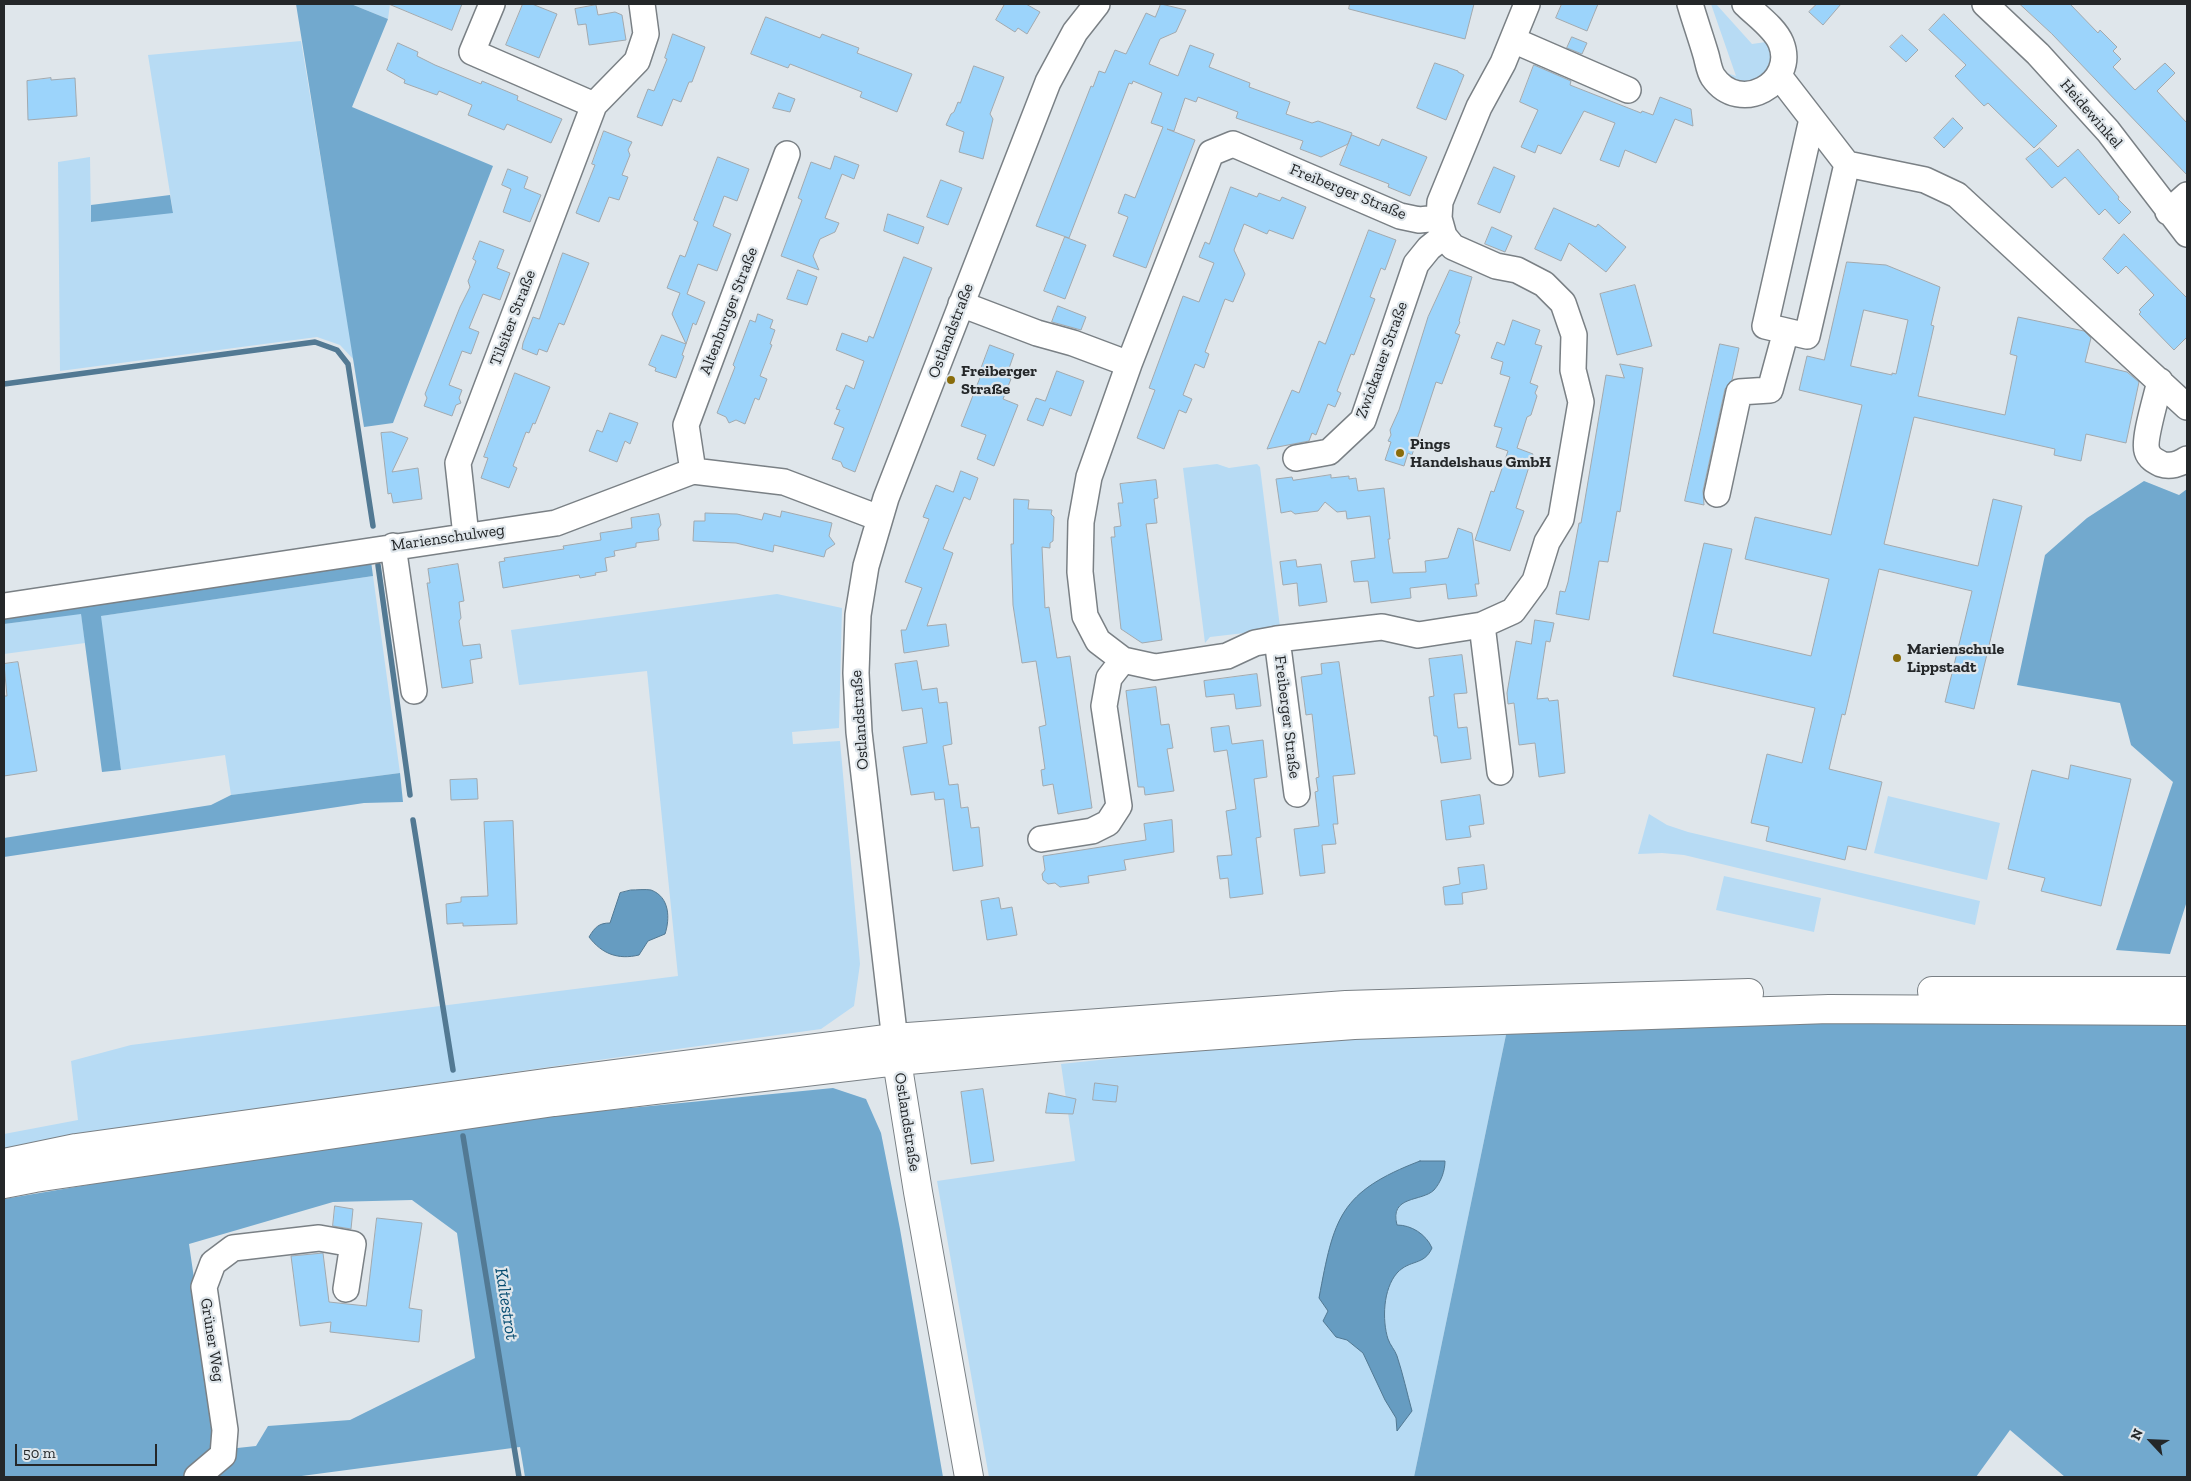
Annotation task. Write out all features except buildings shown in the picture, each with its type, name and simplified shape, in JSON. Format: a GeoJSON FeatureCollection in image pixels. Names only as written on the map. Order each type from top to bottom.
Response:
{"type":"FeatureCollection","features":[{"type":"Feature","properties":{"kind":"main road"},"geometry":{"type":"LineString","coordinates":[[4,1163],[105,1144],[552,1082],[1346,1005],[1826,990],[2187,991]]}},
{"type":"Feature","properties":{"kind":"main road"},"geometry":{"type":"LineString","coordinates":[[4,1184],[895,1049],[1354,1025],[1829,1009],[2187,1011]]}},
{"type":"Feature","properties":{"kind":"main road","name":"Ostlandstraße"},"geometry":{"type":"LineString","coordinates":[[895,1049],[919,1202],[969,1477]]}},
{"type":"Feature","properties":{"kind":"street"},"geometry":{"type":"LineString","coordinates":[[492,4],[472,52],[594,105]]}},
{"type":"Feature","properties":{"kind":"street","name":"Tilsiter Straße"},"geometry":{"type":"LineString","coordinates":[[466,536],[458,463],[594,105],[637,61],[646,34],[642,4]]}},
{"type":"Feature","properties":{"kind":"street","name":"Ostlandstraße"},"geometry":{"type":"LineString","coordinates":[[895,1049],[859,732],[856,673],[858,615],[866,566],[880,518],[1048,82],[1075,32],[1097,4]]}},
{"type":"Feature","properties":{"kind":"street"},"geometry":{"type":"LineString","coordinates":[[1441,227],[1440,202],[1479,107],[1504,63],[1527,4]]}},
{"type":"Feature","properties":{"kind":"street"},"geometry":{"type":"LineString","coordinates":[[1690,4],[1712,76],[1731,93],[1743,96],[1756,94],[1779,76],[1782,66],[1782,45],[1777,36],[1745,4]]}},
{"type":"Feature","properties":{"kind":"street","name":"Heidewinkel"},"geometry":{"type":"LineString","coordinates":[[1985,4],[2038,54],[2108,131],[2168,212],[2187,234]]}},
{"type":"Feature","properties":{"kind":"street"},"geometry":{"type":"LineString","coordinates":[[1513,40],[1628,90]]}},
{"type":"Feature","properties":{"kind":"street"},"geometry":{"type":"LineString","coordinates":[[1779,76],[1847,164],[1925,180],[1957,195],[2187,407]]}},
{"type":"Feature","properties":{"kind":"street"},"geometry":{"type":"LineString","coordinates":[[1812,119],[1765,326],[1808,336],[1847,164]]}},
{"type":"Feature","properties":{"kind":"street","name":"Freiberger Straße"},"geometry":{"type":"LineString","coordinates":[[1233,144],[1400,216],[1441,227],[1454,247],[1496,266],[1517,270],[1544,284],[1563,303],[1574,335],[1573,370],[1582,402],[1561,519],[1547,542],[1535,581],[1513,611],[1482,625],[1418,635],[1382,627],[1277,639],[1255,643],[1227,656],[1155,667],[1123,660],[1098,641],[1085,616],[1080,572],[1081,522],[1088,477],[1128,364],[1211,153],[1233,144]]}},
{"type":"Feature","properties":{"kind":"street","name":"Altenburger Straße"},"geometry":{"type":"LineString","coordinates":[[693,471],[686,424],[788,154]]}},
{"type":"Feature","properties":{"kind":"street"},"geometry":{"type":"LineString","coordinates":[[2168,212],[2187,195]]}},
{"type":"Feature","properties":{"kind":"street","name":"Zwickauer Straße"},"geometry":{"type":"LineString","coordinates":[[1296,458],[1329,452],[1363,420],[1416,264],[1429,248],[1441,227]]}},
{"type":"Feature","properties":{"kind":"street"},"geometry":{"type":"LineString","coordinates":[[961,304],[1037,334],[1073,343],[1128,364]]}},
{"type":"Feature","properties":{"kind":"street"},"geometry":{"type":"LineString","coordinates":[[1717,494],[1739,392],[1770,390],[1786,331]]}},
{"type":"Feature","properties":{"kind":"street"},"geometry":{"type":"LineString","coordinates":[[2160,381],[2146,439],[2146,451],[2153,460],[2164,465],[2176,464],[2187,459]]}},
{"type":"Feature","properties":{"kind":"street","name":"Marienschulweg"},"geometry":{"type":"LineString","coordinates":[[4,606],[556,522],[693,471],[784,482],[880,518]]}},
{"type":"Feature","properties":{"kind":"street"},"geometry":{"type":"LineString","coordinates":[[393,546],[414,691]]}},
{"type":"Feature","properties":{"kind":"street"},"geometry":{"type":"LineString","coordinates":[[1482,625],[1500,772]]}},
{"type":"Feature","properties":{"kind":"street","name":"Freiberger Straße"},"geometry":{"type":"LineString","coordinates":[[1277,639],[1296,794]]}},
{"type":"Feature","properties":{"kind":"street"},"geometry":{"type":"LineString","coordinates":[[1040,839],[1092,831],[1108,823],[1119,806],[1104,706],[1109,678],[1123,660]]}},
{"type":"Feature","properties":{"kind":"street","name":"Grüner Weg"},"geometry":{"type":"LineString","coordinates":[[197,1477],[222,1455],[225,1430],[204,1287],[213,1263],[233,1248],[320,1238],[352,1244],[346,1289]]}},
{"type":"Feature","properties":{"kind":"shaded area"},"geometry":{"type":"Polygon","coordinates":[[[296,4],[351,4],[388,19],[352,107],[493,166],[393,423],[364,427],[296,4]]]}},
{"type":"Feature","properties":{"kind":"shaded area"},"geometry":{"type":"Polygon","coordinates":[[[351,4],[390,4],[388,19],[351,4]]]}},
{"type":"Feature","properties":{"kind":"shaded area"},"geometry":{"type":"Polygon","coordinates":[[[1711,4],[1716,4],[1752,44],[1766,42],[1770,49],[1772,56],[1768,68],[1745,88],[1723,72],[1736,76],[1711,4]]]}},
{"type":"Feature","properties":{"kind":"shaded area"},"geometry":{"type":"Polygon","coordinates":[[[301,41],[354,360],[340,345],[317,337],[60,371],[58,162],[90,157],[91,222],[173,212],[148,55],[301,41]]]}},
{"type":"Feature","properties":{"kind":"shaded area"},"geometry":{"type":"Polygon","coordinates":[[[170,195],[173,213],[91,222],[91,205],[170,195]]]}},
{"type":"Feature","properties":{"kind":"shaded area"},"geometry":{"type":"Polygon","coordinates":[[[1217,464],[1229,468],[1257,464],[1260,467],[1280,627],[1279,629],[1210,637],[1205,643],[1183,468],[1217,464]]]}},
{"type":"Feature","properties":{"kind":"shaded area"},"geometry":{"type":"Polygon","coordinates":[[[2144,481],[2179,495],[2187,489],[2187,901],[2170,954],[2116,950],[2173,782],[2131,745],[2120,703],[2017,685],[2045,555],[2087,518],[2144,481]]]}},
{"type":"Feature","properties":{"kind":"shaded area"},"geometry":{"type":"Polygon","coordinates":[[[371,561],[373,576],[101,616],[121,770],[102,772],[81,614],[4,624],[4,615],[371,561]]]}},
{"type":"Feature","properties":{"kind":"shaded area"},"geometry":{"type":"Polygon","coordinates":[[[373,576],[400,773],[231,795],[225,755],[121,770],[100,616],[373,576]]]}},
{"type":"Feature","properties":{"kind":"shaded area"},"geometry":{"type":"Polygon","coordinates":[[[777,594],[842,608],[839,728],[792,732],[793,744],[840,741],[860,964],[854,1006],[821,1029],[310,1102],[4,1151],[4,1134],[78,1120],[71,1061],[131,1045],[678,976],[647,671],[519,685],[511,630],[777,594]]]}},
{"type":"Feature","properties":{"kind":"shaded area"},"geometry":{"type":"Polygon","coordinates":[[[81,613],[85,643],[4,654],[4,624],[81,613]]]}},
{"type":"Feature","properties":{"kind":"shaded area"},"geometry":{"type":"Polygon","coordinates":[[[400,773],[403,802],[364,803],[4,857],[4,838],[211,805],[231,795],[400,773]]]}},
{"type":"Feature","properties":{"kind":"shaded area"},"geometry":{"type":"Polygon","coordinates":[[[1888,796],[2000,823],[1987,880],[1874,853],[1888,796]]]}},
{"type":"Feature","properties":{"kind":"shaded area"},"geometry":{"type":"Polygon","coordinates":[[[1649,814],[1667,825],[1688,832],[1980,901],[1975,925],[1684,855],[1662,853],[1638,854],[1649,814]]]}},
{"type":"Feature","properties":{"kind":"shaded area"},"geometry":{"type":"Polygon","coordinates":[[[1724,876],[1821,898],[1814,932],[1716,910],[1724,876]]]}},
{"type":"Feature","properties":{"kind":"shaded area"},"geometry":{"type":"Polygon","coordinates":[[[631,890],[651,890],[662,898],[668,915],[667,928],[665,934],[648,941],[639,955],[617,956],[599,948],[589,937],[598,926],[610,923],[620,893],[631,890]]]}},
{"type":"Feature","properties":{"kind":"shaded area"},"geometry":{"type":"Polygon","coordinates":[[[1840,1019],[2187,1022],[2187,1477],[2065,1477],[2010,1430],[1976,1477],[1414,1477],[1507,1030],[1840,1019]]]}},
{"type":"Feature","properties":{"kind":"shaded area"},"geometry":{"type":"Polygon","coordinates":[[[1507,1030],[1414,1477],[989,1477],[937,1181],[1075,1161],[1061,1064],[1233,1046],[1507,1030]]]}},
{"type":"Feature","properties":{"kind":"shaded area"},"geometry":{"type":"Polygon","coordinates":[[[833,1088],[866,1099],[881,1133],[900,1229],[943,1477],[525,1477],[520,1447],[294,1477],[205,1477],[228,1449],[256,1446],[268,1426],[350,1420],[475,1358],[457,1233],[412,1200],[333,1202],[189,1244],[219,1450],[187,1477],[4,1477],[4,1199],[307,1148],[509,1120],[833,1088]]]}},
{"type":"Feature","properties":{"kind":"shaded area"},"geometry":{"type":"Polygon","coordinates":[[[1420,1161],[1445,1161],[1445,1165],[1441,1180],[1434,1190],[1429,1194],[1402,1204],[1396,1215],[1397,1225],[1418,1231],[1426,1238],[1432,1248],[1425,1258],[1397,1273],[1386,1296],[1386,1331],[1397,1356],[1412,1411],[1397,1431],[1396,1418],[1385,1400],[1363,1353],[1347,1340],[1336,1337],[1323,1321],[1328,1311],[1319,1298],[1330,1247],[1336,1228],[1345,1211],[1356,1197],[1372,1184],[1420,1161]]]}},
{"type":"Feature","properties":{"kind":"waterway"},"geometry":{"type":"LineString","coordinates":[[4,384],[315,342],[337,350],[348,364],[373,526]]}},
{"type":"Feature","properties":{"kind":"waterway"},"geometry":{"type":"LineString","coordinates":[[378,565],[410,795]]}},
{"type":"Feature","properties":{"kind":"waterway"},"geometry":{"type":"LineString","coordinates":[[413,820],[453,1070]]}},
{"type":"Feature","properties":{"kind":"waterway","name":"Kaltestrot"},"geometry":{"type":"LineString","coordinates":[[463,1136],[519,1477]]}},
{"type":"Feature","properties":{"kind":"place","name":"Freiberger Straße"},"geometry":{"type":"Point","coordinates":[951,380]}},
{"type":"Feature","properties":{"kind":"place","name":"Pings Handelshaus GmbH"},"geometry":{"type":"Point","coordinates":[1400,453]}},
{"type":"Feature","properties":{"kind":"place","name":"Marienschule Lippstadt"},"geometry":{"type":"Point","coordinates":[1897,658]}}]}
